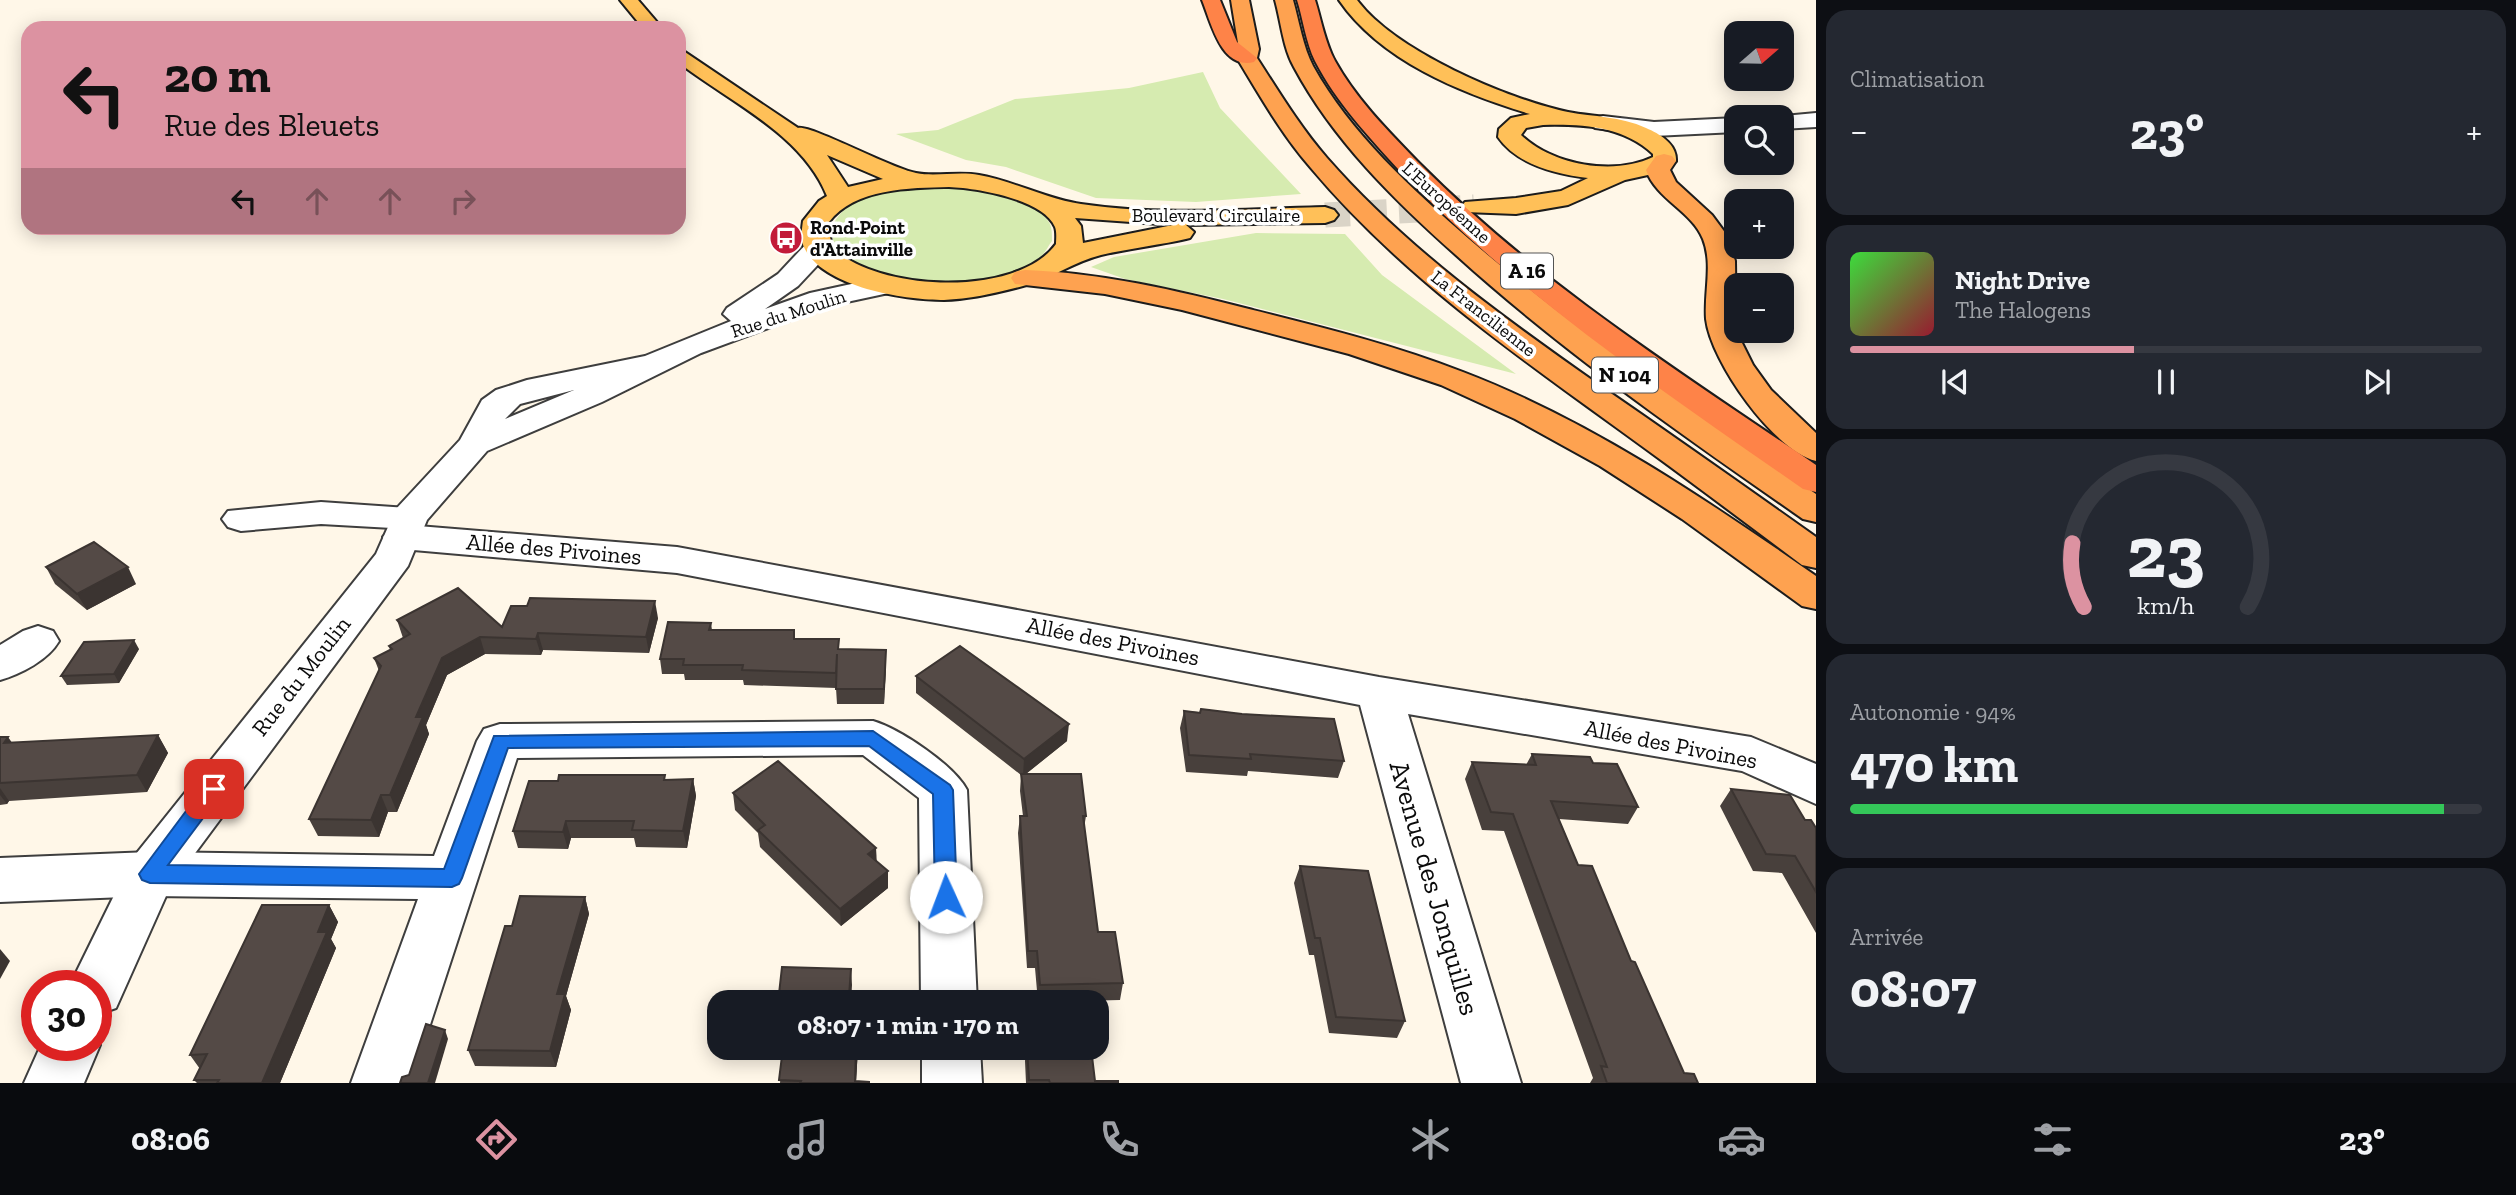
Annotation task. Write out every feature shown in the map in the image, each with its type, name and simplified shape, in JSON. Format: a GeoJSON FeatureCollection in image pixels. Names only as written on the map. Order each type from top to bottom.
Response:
{"type":"FeatureCollection","features":[{"type":"Feature","properties":{"kind":"highway"},"geometry":{"type":"LineString","coordinates":[[1211,0],[1229,45],[1247,58]]}},
{"type":"Feature","properties":{"kind":"highway","name":"La Francilienne"},"geometry":{"type":"LineString","coordinates":[[1241,0],[1249,49],[1247,58],[1278,114],[1317,163],[1413,259],[1560,372],[1816,556]]}},
{"type":"Feature","properties":{"kind":"highway","name":"La Francilienne"},"geometry":{"type":"LineString","coordinates":[[1284,0],[1289,36],[1302,66],[1322,98],[1367,155],[1441,231],[1662,404],[1816,511]]}},
{"type":"Feature","properties":{"kind":"highway","name":"L'Européenne"},"geometry":{"type":"LineString","coordinates":[[1306,0],[1314,41],[1338,86],[1364,119],[1421,180],[1492,243],[1604,331],[1816,481]]}},
{"type":"Feature","properties":{"kind":"highway"},"geometry":{"type":"LineString","coordinates":[[1665,157],[1658,170],[1662,181],[1690,205],[1716,238],[1723,268],[1723,329],[1741,374],[1779,418],[1816,451]]}},
{"type":"Feature","properties":{"kind":"highway"},"geometry":{"type":"LineString","coordinates":[[1025,278],[1099,284],[1200,306],[1326,338],[1481,390],[1574,436],[1654,482],[1816,596]]}},
{"type":"Feature","properties":{"kind":"main road"},"geometry":{"type":"LineString","coordinates":[[629,0],[647,21]]}},
{"type":"Feature","properties":{"kind":"main road"},"geometry":{"type":"LineString","coordinates":[[1348,0],[1353,10],[1381,35],[1485,91],[1549,113],[1644,135],[1665,157],[1655,167],[1621,172],[1573,168],[1530,154]]}},
{"type":"Feature","properties":{"kind":"main road"},"geometry":{"type":"LineString","coordinates":[[686,59],[770,117],[865,165],[914,180]]}},
{"type":"Feature","properties":{"kind":"main road"},"geometry":{"type":"LineString","coordinates":[[1485,91],[1515,119],[1509,137],[1516,146],[1552,173],[1554,179],[1550,187],[1535,194],[1474,207],[1526,205],[1568,197],[1621,172]]}},
{"type":"Feature","properties":{"kind":"main road"},"geometry":{"type":"LineString","coordinates":[[770,117],[818,162],[834,182],[841,199]]}},
{"type":"Feature","properties":{"kind":"main road"},"geometry":{"type":"LineString","coordinates":[[1510,129],[1530,120],[1592,121]]}},
{"type":"Feature","properties":{"kind":"main road"},"geometry":{"type":"LineString","coordinates":[[914,180],[971,180],[1002,186],[1050,205],[1062,215],[1070,231],[1069,245],[1060,258],[1025,278],[964,290],[888,285],[840,267],[818,248],[814,232],[819,217],[841,199],[874,187],[914,180]]}},
{"type":"Feature","properties":{"kind":"main road","name":"Boulevard Circulaire"},"geometry":{"type":"LineString","coordinates":[[1050,205],[1082,212],[1173,216],[1325,215],[1197,229],[1099,247],[1060,258]]}},
{"type":"Feature","properties":{"kind":"street"},"geometry":{"type":"LineString","coordinates":[[1794,121],[1816,120]]}},
{"type":"Feature","properties":{"kind":"street"},"geometry":{"type":"LineString","coordinates":[[1592,121],[1638,128],[1724,126]]}},
{"type":"Feature","properties":{"kind":"street"},"geometry":{"type":"LineString","coordinates":[[1665,157],[1663,144],[1673,135],[1699,128]]}},
{"type":"Feature","properties":{"kind":"street","name":"Rue du Moulin"},"geometry":{"type":"LineString","coordinates":[[690,346],[788,280],[818,248]]}},
{"type":"Feature","properties":{"kind":"street","name":"Rue du Moulin"},"geometry":{"type":"LineString","coordinates":[[105,970],[150,874],[394,557],[406,527],[475,444],[590,395],[690,346],[820,299],[888,285]]}},
{"type":"Feature","properties":{"kind":"street","name":"Allée des Pivoines"},"geometry":{"type":"LineString","coordinates":[[241,519],[321,513],[406,527],[677,560],[953,610],[1380,693],[1751,755],[1816,785]]}},
{"type":"Feature","properties":{"kind":"street"},"geometry":{"type":"LineString","coordinates":[[0,664],[38,641]]}},
{"type":"Feature","properties":{"kind":"street","name":"Avenue des Jonquilles"},"geometry":{"type":"LineString","coordinates":[[1380,693],[1491,1083]]}},
{"type":"Feature","properties":{"kind":"street"},"geometry":{"type":"LineString","coordinates":[[382,1083],[500,741],[873,738],[943,790],[949,990]]}},
{"type":"Feature","properties":{"kind":"street"},"geometry":{"type":"LineString","coordinates":[[0,880],[150,874],[452,878]]}},
{"type":"Feature","properties":{"kind":"street"},"geometry":{"type":"LineString","coordinates":[[951,1060],[952,1083]]}},
{"type":"Feature","properties":{"kind":"street"},"geometry":{"type":"LineString","coordinates":[[54,1083],[64,1061]]}},
{"type":"Feature","properties":{"kind":"green space"},"geometry":{"type":"Polygon","coordinates":[[[1203,72],[1220,108],[1301,194],[1196,202],[1096,198],[1006,167],[966,160],[896,134],[938,130],[1015,99],[1129,88],[1203,72]]]}},
{"type":"Feature","properties":{"kind":"green space"},"geometry":{"type":"Polygon","coordinates":[[[958,186],[1009,196],[1033,206],[1050,224],[1052,241],[1039,258],[1020,269],[996,277],[942,282],[913,281],[887,276],[844,256],[835,245],[832,236],[834,223],[844,210],[857,201],[907,188],[958,186]]]}},
{"type":"Feature","properties":{"kind":"green space"},"geometry":{"type":"Polygon","coordinates":[[[1256,233],[1345,234],[1382,275],[1516,374],[1223,299],[1125,279],[1091,267],[1114,257],[1256,233]]]}},
{"type":"Feature","properties":{"kind":"building"},"geometry":{"type":"Polygon","coordinates":[[[94,542],[128,567],[77,594],[46,567],[94,542]]]}},
{"type":"Feature","properties":{"kind":"building"},"geometry":{"type":"Polygon","coordinates":[[[458,588],[502,627],[511,606],[527,606],[530,598],[655,601],[646,637],[538,633],[536,639],[480,637],[442,658],[416,717],[423,717],[390,795],[381,795],[371,820],[309,819],[381,666],[374,658],[392,649],[389,646],[410,634],[397,620],[458,588]]]}},
{"type":"Feature","properties":{"kind":"building"},"geometry":{"type":"Polygon","coordinates":[[[668,622],[711,623],[709,630],[794,630],[794,639],[839,639],[838,649],[886,650],[884,689],[836,689],[837,654],[836,673],[742,670],[743,665],[683,665],[684,659],[660,659],[668,622]]]}},
{"type":"Feature","properties":{"kind":"building"},"geometry":{"type":"Polygon","coordinates":[[[134,640],[114,674],[61,676],[84,642],[134,640]]]}},
{"type":"Feature","properties":{"kind":"building"},"geometry":{"type":"Polygon","coordinates":[[[960,646],[1069,724],[1024,759],[916,676],[960,646]]]}},
{"type":"Feature","properties":{"kind":"building"},"geometry":{"type":"Polygon","coordinates":[[[1201,709],[1334,719],[1344,761],[1250,754],[1251,759],[1189,755],[1184,711],[1200,713],[1201,709]]]}},
{"type":"Feature","properties":{"kind":"building"},"geometry":{"type":"Polygon","coordinates":[[[158,735],[137,775],[0,783],[0,737],[8,737],[4,743],[158,735]]]}},
{"type":"Feature","properties":{"kind":"building"},"geometry":{"type":"Polygon","coordinates":[[[1532,754],[1590,757],[1593,763],[1617,764],[1638,807],[1551,801],[1578,865],[1592,866],[1631,961],[1635,962],[1684,1073],[1694,1074],[1698,1083],[1607,1083],[1601,1066],[1607,1067],[1513,814],[1491,812],[1472,762],[1536,765],[1532,754]]]}},
{"type":"Feature","properties":{"kind":"building"},"geometry":{"type":"Polygon","coordinates":[[[778,761],[876,848],[868,854],[888,871],[840,909],[758,830],[765,825],[733,793],[778,761]]]}},
{"type":"Feature","properties":{"kind":"building"},"geometry":{"type":"Polygon","coordinates":[[[1021,774],[1081,774],[1086,816],[1083,816],[1098,932],[1115,932],[1123,983],[1040,985],[1037,951],[1028,951],[1020,816],[1027,816],[1021,774]]]}},
{"type":"Feature","properties":{"kind":"building"},"geometry":{"type":"Polygon","coordinates":[[[559,775],[665,775],[664,780],[693,779],[683,831],[632,830],[634,821],[566,821],[563,832],[513,831],[529,781],[558,781],[559,775]]]}},
{"type":"Feature","properties":{"kind":"building"},"geometry":{"type":"Polygon","coordinates":[[[1731,789],[1790,795],[1805,820],[1811,820],[1816,828],[1816,892],[1795,856],[1766,854],[1731,789]]]}},
{"type":"Feature","properties":{"kind":"building"},"geometry":{"type":"Polygon","coordinates":[[[1300,866],[1368,871],[1405,1021],[1336,1017],[1320,938],[1315,938],[1300,866]]]}},
{"type":"Feature","properties":{"kind":"building"},"geometry":{"type":"Polygon","coordinates":[[[520,896],[585,897],[557,994],[565,994],[550,1051],[468,1050],[505,926],[512,926],[520,896]]]}},
{"type":"Feature","properties":{"kind":"building"},"geometry":{"type":"Polygon","coordinates":[[[262,905],[329,905],[318,932],[327,932],[262,1083],[194,1080],[207,1054],[190,1055],[262,905]]]}},
{"type":"Feature","properties":{"kind":"building"},"geometry":{"type":"Polygon","coordinates":[[[782,967],[851,969],[849,990],[779,990],[782,967]]]}},
{"type":"Feature","properties":{"kind":"building"},"geometry":{"type":"Polygon","coordinates":[[[426,1024],[445,1030],[428,1083],[400,1083],[402,1077],[409,1075],[426,1024]]]}},
{"type":"Feature","properties":{"kind":"building"},"geometry":{"type":"Polygon","coordinates":[[[782,1060],[856,1060],[855,1081],[869,1083],[800,1083],[801,1081],[779,1080],[782,1060]]]}},
{"type":"Feature","properties":{"kind":"building"},"geometry":{"type":"Polygon","coordinates":[[[1028,1060],[1092,1060],[1095,1081],[1118,1083],[1050,1083],[1049,1080],[1029,1080],[1028,1060]]]}},
{"type":"Feature","properties":{"kind":"tunnel"},"geometry":{"type":"LineString","coordinates":[[1325,215],[1474,207]]}},
{"type":"Feature","properties":{"kind":"place","name":"Rond-Point d'Attainville"},"geometry":{"type":"Point","coordinates":[786,238]}},
{"type":"Feature","properties":{"kind":"route"},"geometry":{"type":"LineString","coordinates":[[214,789],[150,874],[452,878],[500,741],[873,738],[943,790],[946,897]]}}]}
